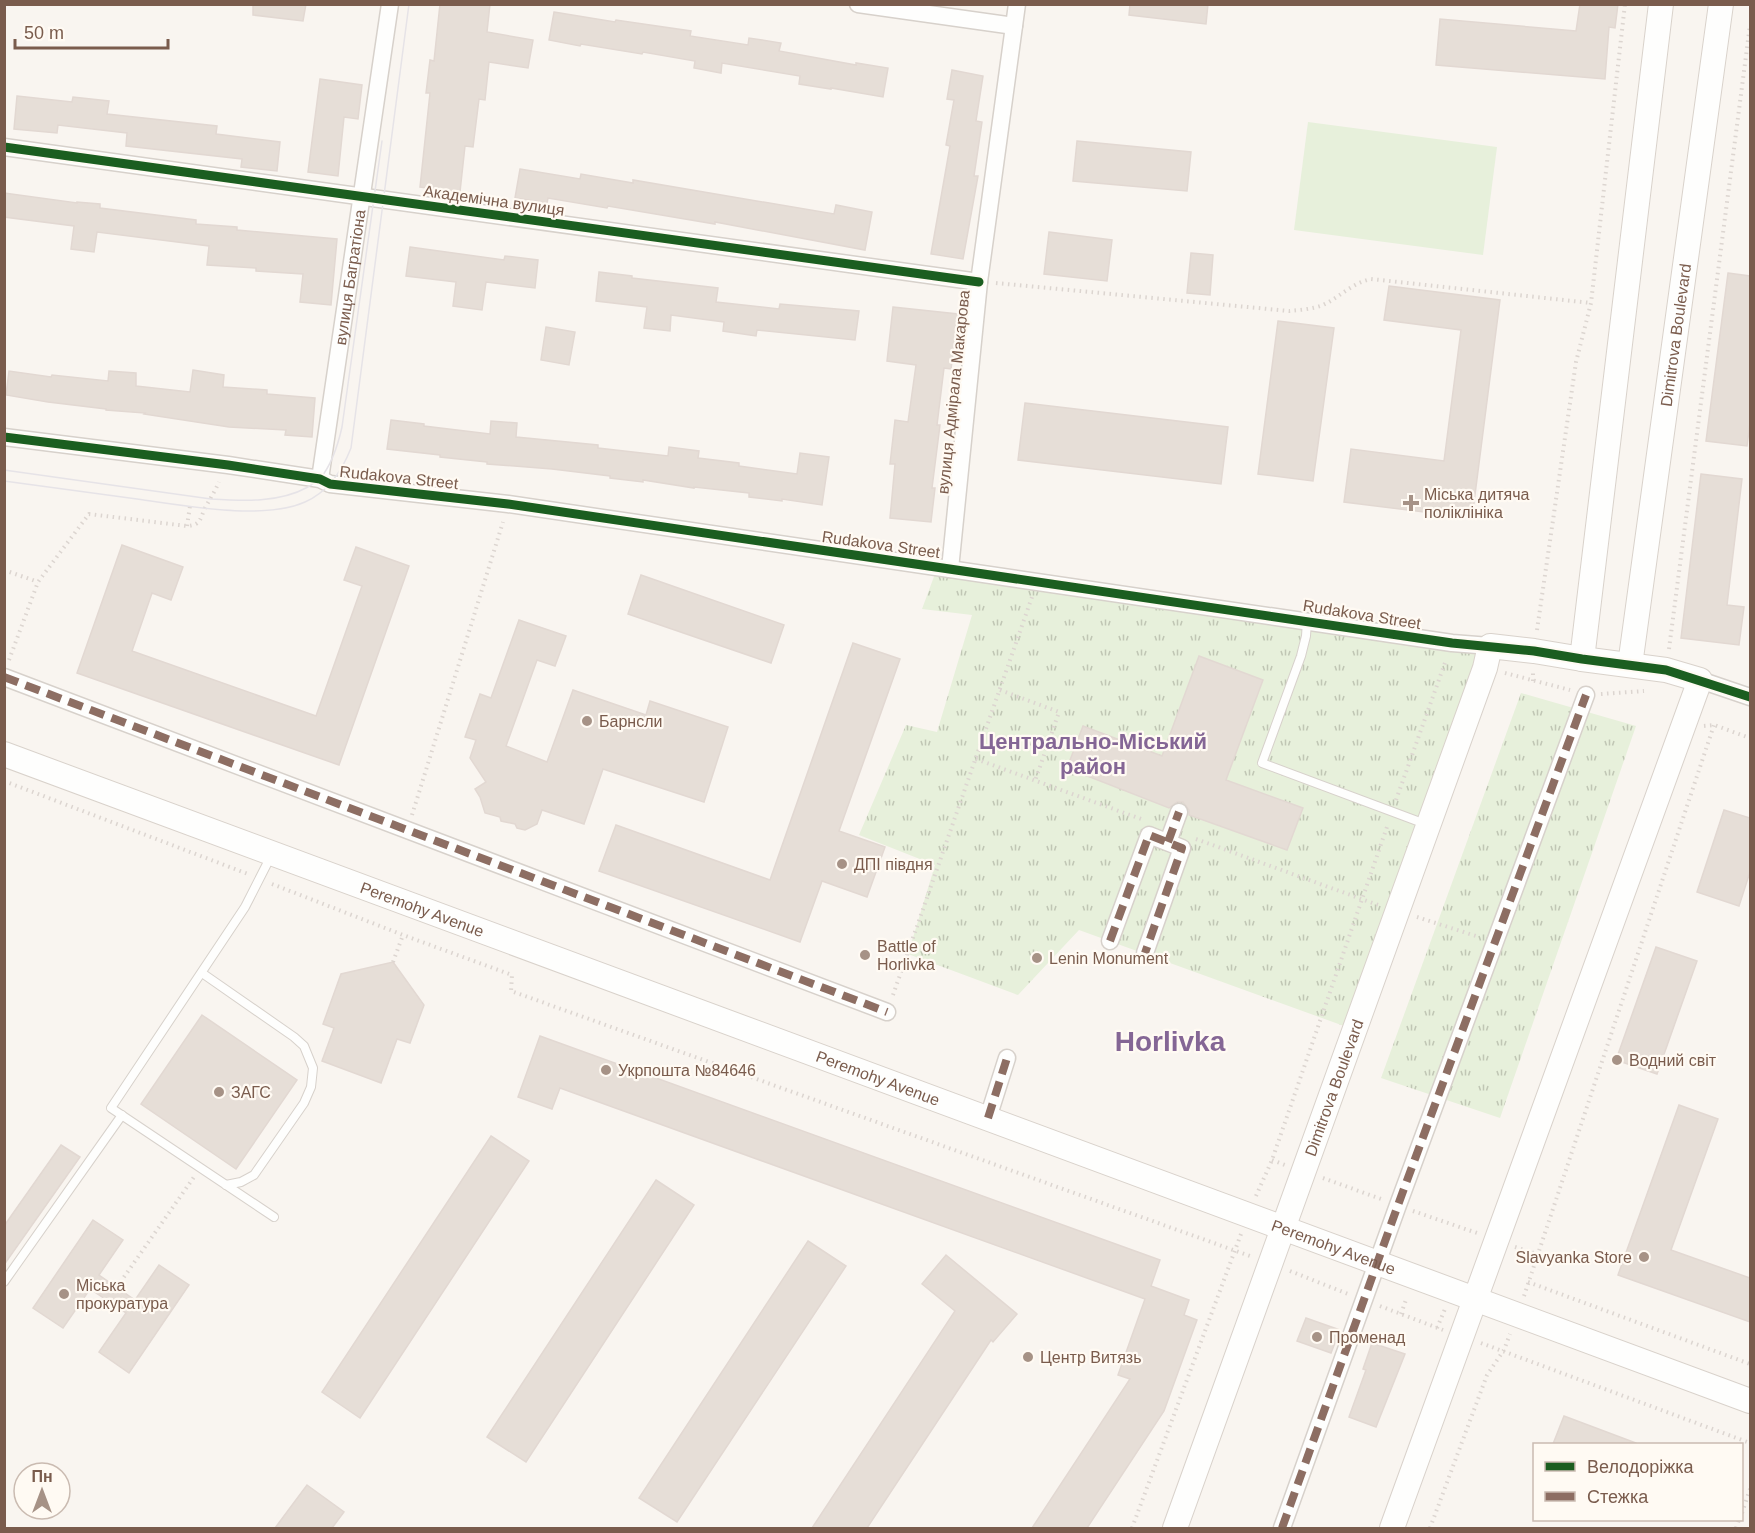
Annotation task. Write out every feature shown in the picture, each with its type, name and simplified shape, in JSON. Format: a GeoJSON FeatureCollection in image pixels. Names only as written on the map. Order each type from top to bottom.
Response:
{"type":"FeatureCollection","features":[{"type":"Feature","properties":{"kind":"street","name":"вулиця Багратіона"},"geometry":{"type":"LineString","coordinates":[[320,479],[390,4]]}},
{"type":"Feature","properties":{"kind":"street"},"geometry":{"type":"LineString","coordinates":[[858,4],[1014,27]]}},
{"type":"Feature","properties":{"kind":"street","name":"вулиця Адмірала Макарова"},"geometry":{"type":"LineString","coordinates":[[950,569],[979,282],[1017,4]]}},
{"type":"Feature","properties":{"kind":"street"},"geometry":{"type":"LineString","coordinates":[[1582,659],[1661,4]]}},
{"type":"Feature","properties":{"kind":"street","name":"Dimitrova Boulevard"},"geometry":{"type":"LineString","coordinates":[[1630,665],[1721,4]]}},
{"type":"Feature","properties":{"kind":"street","name":"Академічна вулиця"},"geometry":{"type":"LineString","coordinates":[[4,147],[979,282]]}},
{"type":"Feature","properties":{"kind":"street","name":"Rudakova Street"},"geometry":{"type":"LineString","coordinates":[[4,437],[228,465],[320,479],[330,484],[508,504],[1307,621],[1452,643],[1487,657],[1534,651],[1666,670],[1750,697]]}},
{"type":"Feature","properties":{"kind":"street","name":"Dimitrova Boulevard"},"geometry":{"type":"LineString","coordinates":[[1175,1528],[1487,657]]}},
{"type":"Feature","properties":{"kind":"street"},"geometry":{"type":"LineString","coordinates":[[6,670],[408,830],[887,1012]]}},
{"type":"Feature","properties":{"kind":"street"},"geometry":{"type":"LineString","coordinates":[[1392,1528],[1701,680]]}},
{"type":"Feature","properties":{"kind":"street"},"geometry":{"type":"LineString","coordinates":[[1282,1528],[1586,694]]}},
{"type":"Feature","properties":{"kind":"street","name":"Peremohy Avenue"},"geometry":{"type":"LineString","coordinates":[[4,754],[1750,1401]]}},
{"type":"Feature","properties":{"kind":"street"},"geometry":{"type":"LineString","coordinates":[[1170,836],[1179,812]]}},
{"type":"Feature","properties":{"kind":"street"},"geometry":{"type":"LineString","coordinates":[[1110,941],[1149,835],[1170,836],[1182,848],[1145,953]]}},
{"type":"Feature","properties":{"kind":"street"},"geometry":{"type":"LineString","coordinates":[[988,1118],[1007,1058]]}},
{"type":"Feature","properties":{"kind":"lane"},"geometry":{"type":"LineString","coordinates":[[1307,621],[1301,656],[1262,763],[1428,825]]}},
{"type":"Feature","properties":{"kind":"lane"},"geometry":{"type":"LineString","coordinates":[[272,853],[245,907],[111,1108],[274,1218]]}},
{"type":"Feature","properties":{"kind":"lane"},"geometry":{"type":"LineString","coordinates":[[202,973],[294,1037],[304,1046],[313,1068],[311,1087],[304,1103],[254,1175],[241,1182],[226,1185]]}},
{"type":"Feature","properties":{"kind":"lane"},"geometry":{"type":"LineString","coordinates":[[4,1282],[122,1115]]}},
{"type":"Feature","properties":{"kind":"path"},"geometry":{"type":"LineString","coordinates":[[1533,681],[1534,651],[1576,362],[1591,303],[1625,4]]}},
{"type":"Feature","properties":{"kind":"path"},"geometry":{"type":"LineString","coordinates":[[1132,1528],[1235,1250],[1272,1160],[1361,899],[1447,658],[1487,657],[1533,681],[1586,694],[1663,689],[1750,25]]}},
{"type":"Feature","properties":{"kind":"path"},"geometry":{"type":"LineString","coordinates":[[979,282],[1289,311],[1323,304],[1360,281],[1371,279],[1591,303]]}},
{"type":"Feature","properties":{"kind":"path"},"geometry":{"type":"LineString","coordinates":[[6,670],[38,582],[89,514],[194,525],[202,519],[205,508],[228,465]]}},
{"type":"Feature","properties":{"kind":"path"},"geometry":{"type":"LineString","coordinates":[[408,830],[508,504]]}},
{"type":"Feature","properties":{"kind":"path"},"geometry":{"type":"LineString","coordinates":[[187,526],[190,506]]}},
{"type":"Feature","properties":{"kind":"path"},"geometry":{"type":"LineString","coordinates":[[4,570],[38,582]]}},
{"type":"Feature","properties":{"kind":"path"},"geometry":{"type":"LineString","coordinates":[[887,1012],[1031,601],[1034,582]]}},
{"type":"Feature","properties":{"kind":"path"},"geometry":{"type":"LineString","coordinates":[[1000,690],[1059,712],[1035,781]]}},
{"type":"Feature","properties":{"kind":"path"},"geometry":{"type":"LineString","coordinates":[[1430,1528],[1486,1375],[1504,1350],[1519,1315],[1528,1282],[1714,725]]}},
{"type":"Feature","properties":{"kind":"path"},"geometry":{"type":"LineString","coordinates":[[1683,728],[1714,725],[1750,738]]}},
{"type":"Feature","properties":{"kind":"path"},"geometry":{"type":"LineString","coordinates":[[976,759],[1170,836],[1495,942]]}},
{"type":"Feature","properties":{"kind":"path"},"geometry":{"type":"LineString","coordinates":[[4,781],[512,975],[512,991],[1235,1250],[1750,1443]]}},
{"type":"Feature","properties":{"kind":"path"},"geometry":{"type":"LineString","coordinates":[[393,962],[403,935]]}},
{"type":"Feature","properties":{"kind":"path"},"geometry":{"type":"LineString","coordinates":[[117,1287],[200,1168]]}},
{"type":"Feature","properties":{"kind":"path"},"geometry":{"type":"LineString","coordinates":[[1528,1282],[1750,1364]]}},
{"type":"Feature","properties":{"kind":"path"},"geometry":{"type":"LineString","coordinates":[[1743,1510],[1750,1489]]}},
{"type":"Feature","properties":{"kind":"green space"},"geometry":{"type":"Polygon","coordinates":[[[1308,122],[1497,147],[1483,255],[1294,230],[1308,122]]]}},
{"type":"Feature","properties":{"kind":"green space"},"geometry":{"type":"Polygon","coordinates":[[[939,563],[1484,640],[1344,1026],[1079,930],[1018,995],[908,954],[935,865],[859,835],[906,725],[937,732],[972,615],[922,609],[939,563]]]}},
{"type":"Feature","properties":{"kind":"green space"},"geometry":{"type":"Polygon","coordinates":[[[1521,693],[1636,726],[1500,1118],[1381,1078],[1521,693]]]}},
{"type":"Feature","properties":{"kind":"building"},"geometry":{"type":"Polygon","coordinates":[[[253,4],[306,4],[303,21],[253,15],[253,4]]]}},
{"type":"Feature","properties":{"kind":"building"},"geometry":{"type":"Polygon","coordinates":[[[440,4],[490,4],[487,32],[533,40],[528,68],[489,62],[485,100],[479,99],[473,147],[465,146],[460,192],[420,187],[430,93],[426,93],[430,60],[434,61],[440,4]]]}},
{"type":"Feature","properties":{"kind":"building"},"geometry":{"type":"Polygon","coordinates":[[[1130,4],[1208,4],[1206,24],[1129,15],[1130,4]]]}},
{"type":"Feature","properties":{"kind":"building"},"geometry":{"type":"Polygon","coordinates":[[[1580,4],[1618,4],[1615,28],[1609,27],[1605,79],[1436,65],[1440,19],[1576,31],[1580,4]]]}},
{"type":"Feature","properties":{"kind":"building"},"geometry":{"type":"Polygon","coordinates":[[[554,12],[691,31],[690,36],[748,45],[749,38],[781,43],[779,51],[856,65],[856,63],[888,68],[883,97],[799,84],[800,76],[722,63],[721,73],[694,68],[695,61],[549,40],[554,12]]]}},
{"type":"Feature","properties":{"kind":"building"},"geometry":{"type":"Polygon","coordinates":[[[952,70],[983,76],[976,121],[982,122],[974,176],[978,176],[963,259],[931,254],[950,146],[946,145],[954,100],[947,99],[952,70]]]}},
{"type":"Feature","properties":{"kind":"building"},"geometry":{"type":"Polygon","coordinates":[[[320,79],[362,85],[358,119],[344,117],[338,176],[308,172],[320,79]]]}},
{"type":"Feature","properties":{"kind":"building"},"geometry":{"type":"Polygon","coordinates":[[[17,96],[72,102],[73,97],[109,101],[107,114],[217,126],[216,134],[280,142],[277,171],[241,167],[242,159],[126,146],[127,133],[58,125],[57,133],[14,129],[17,96]]]}},
{"type":"Feature","properties":{"kind":"building"},"geometry":{"type":"Polygon","coordinates":[[[1077,141],[1191,152],[1187,191],[1073,181],[1077,141]]]}},
{"type":"Feature","properties":{"kind":"building"},"geometry":{"type":"Polygon","coordinates":[[[520,169],[580,179],[581,174],[633,183],[633,180],[834,214],[836,205],[872,212],[865,250],[715,222],[715,224],[608,206],[607,208],[548,198],[547,203],[515,198],[520,169]]]}},
{"type":"Feature","properties":{"kind":"building"},"geometry":{"type":"Polygon","coordinates":[[[4,193],[100,204],[100,208],[196,220],[196,224],[237,227],[237,230],[337,239],[331,305],[300,302],[303,274],[207,265],[209,246],[97,232],[94,252],[71,249],[74,226],[4,217],[4,193]]]}},
{"type":"Feature","properties":{"kind":"building"},"geometry":{"type":"Polygon","coordinates":[[[1049,232],[1112,240],[1107,281],[1044,274],[1049,232]]]}},
{"type":"Feature","properties":{"kind":"building"},"geometry":{"type":"Polygon","coordinates":[[[410,247],[504,260],[505,256],[538,260],[535,288],[486,282],[482,310],[453,306],[456,282],[406,276],[410,247]]]}},
{"type":"Feature","properties":{"kind":"building"},"geometry":{"type":"Polygon","coordinates":[[[1191,253],[1213,255],[1210,295],[1187,293],[1191,253]]]}},
{"type":"Feature","properties":{"kind":"building"},"geometry":{"type":"Polygon","coordinates":[[[599,272],[718,288],[716,302],[779,309],[780,304],[859,311],[855,340],[757,330],[756,336],[723,331],[724,322],[671,315],[670,331],[644,328],[647,307],[596,301],[599,272]]]}},
{"type":"Feature","properties":{"kind":"building"},"geometry":{"type":"Polygon","coordinates":[[[1728,273],[1750,276],[1750,423],[1747,446],[1706,441],[1728,273]]]}},
{"type":"Feature","properties":{"kind":"building"},"geometry":{"type":"Polygon","coordinates":[[[1389,286],[1500,300],[1472,518],[1344,502],[1351,449],[1444,461],[1461,330],[1384,320],[1389,286]]]}},
{"type":"Feature","properties":{"kind":"building"},"geometry":{"type":"Polygon","coordinates":[[[893,307],[958,314],[951,369],[944,368],[937,425],[940,425],[932,488],[935,488],[931,522],[890,518],[895,464],[890,464],[895,420],[908,422],[916,365],[887,361],[893,307]]]}},
{"type":"Feature","properties":{"kind":"building"},"geometry":{"type":"Polygon","coordinates":[[[1278,321],[1334,328],[1313,481],[1258,474],[1278,321]]]}},
{"type":"Feature","properties":{"kind":"building"},"geometry":{"type":"Polygon","coordinates":[[[546,327],[575,332],[569,365],[541,360],[546,327]]]}},
{"type":"Feature","properties":{"kind":"building"},"geometry":{"type":"Polygon","coordinates":[[[193,370],[224,375],[223,387],[267,390],[267,394],[315,398],[312,437],[285,435],[286,430],[229,427],[145,413],[106,410],[6,395],[9,371],[108,381],[109,371],[136,373],[136,386],[190,392],[193,370]]]}},
{"type":"Feature","properties":{"kind":"building"},"geometry":{"type":"Polygon","coordinates":[[[1025,403],[1228,427],[1221,484],[1018,460],[1025,403]]]}},
{"type":"Feature","properties":{"kind":"building"},"geometry":{"type":"Polygon","coordinates":[[[391,420],[490,434],[491,421],[517,423],[516,437],[598,445],[598,448],[668,456],[669,447],[699,451],[698,458],[797,474],[800,453],[829,457],[822,505],[749,497],[749,493],[610,478],[610,476],[552,469],[487,464],[487,462],[387,449],[391,420]]]}},
{"type":"Feature","properties":{"kind":"building"},"geometry":{"type":"Polygon","coordinates":[[[1701,474],[1742,479],[1727,605],[1744,607],[1739,645],[1681,638],[1701,474]]]}},
{"type":"Feature","properties":{"kind":"building"},"geometry":{"type":"Polygon","coordinates":[[[122,545],[183,567],[171,600],[152,593],[132,651],[316,716],[362,586],[344,580],[356,547],[409,566],[339,765],[77,673],[122,545]]]}},
{"type":"Feature","properties":{"kind":"building"},"geometry":{"type":"Polygon","coordinates":[[[641,575],[784,625],[771,663],[628,614],[641,575]]]}},
{"type":"Feature","properties":{"kind":"building","name":"Барнсли"},"geometry":{"type":"Polygon","coordinates":[[[519,620],[566,636],[555,666],[537,660],[506,746],[547,762],[573,690],[646,715],[650,701],[728,727],[704,802],[603,769],[584,824],[542,810],[537,824],[525,830],[517,828],[515,824],[501,821],[500,817],[485,813],[475,789],[486,782],[470,758],[476,740],[465,737],[480,694],[491,698],[519,620]]]}},
{"type":"Feature","properties":{"kind":"building"},"geometry":{"type":"Polygon","coordinates":[[[853,643],[900,659],[839,831],[885,847],[867,897],[822,881],[800,942],[599,871],[616,825],[770,880],[853,643]]]}},
{"type":"Feature","properties":{"kind":"building"},"geometry":{"type":"Polygon","coordinates":[[[1199,656],[1263,680],[1226,780],[1303,808],[1287,850],[1189,815],[1189,810],[1183,802],[1177,802],[1169,808],[1067,768],[1083,726],[1162,756],[1199,656]]]}},
{"type":"Feature","properties":{"kind":"building"},"geometry":{"type":"Polygon","coordinates":[[[1724,810],[1750,818],[1750,872],[1739,906],[1697,892],[1724,810]]]}},
{"type":"Feature","properties":{"kind":"building"},"geometry":{"type":"Polygon","coordinates":[[[1656,947],[1697,961],[1657,1074],[1616,1060],[1656,947]]]}},
{"type":"Feature","properties":{"kind":"building"},"geometry":{"type":"Polygon","coordinates":[[[393,962],[424,1005],[410,1043],[397,1039],[381,1083],[322,1061],[334,1028],[323,1024],[341,974],[393,962]]]}},
{"type":"Feature","properties":{"kind":"building","name":"ЗАГС"},"geometry":{"type":"Polygon","coordinates":[[[202,1015],[297,1080],[236,1169],[141,1104],[202,1015]]]}},
{"type":"Feature","properties":{"kind":"building"},"geometry":{"type":"Polygon","coordinates":[[[540,1036],[1160,1260],[1151,1286],[1189,1300],[1184,1315],[1197,1320],[1164,1411],[1087,1528],[1032,1528],[1130,1379],[1118,1375],[1145,1299],[560,1088],[552,1109],[518,1097],[540,1036]]]}},
{"type":"Feature","properties":{"kind":"building"},"geometry":{"type":"Polygon","coordinates":[[[1679,1105],[1718,1119],[1671,1250],[1750,1278],[1750,1322],[1618,1275],[1679,1105]]]}},
{"type":"Feature","properties":{"kind":"building"},"geometry":{"type":"Polygon","coordinates":[[[491,1136],[529,1161],[360,1418],[322,1392],[491,1136]]]}},
{"type":"Feature","properties":{"kind":"building"},"geometry":{"type":"Polygon","coordinates":[[[61,1145],[80,1157],[4,1265],[4,1226],[61,1145]]]}},
{"type":"Feature","properties":{"kind":"building"},"geometry":{"type":"Polygon","coordinates":[[[656,1180],[694,1205],[526,1462],[487,1437],[656,1180]]]}},
{"type":"Feature","properties":{"kind":"building","name":"Міська прокуратура"},"geometry":{"type":"Polygon","coordinates":[[[93,1220],[123,1240],[99,1275],[135,1300],[159,1265],[189,1285],[129,1373],[99,1352],[126,1313],[90,1289],[63,1328],[33,1308],[93,1220]]]}},
{"type":"Feature","properties":{"kind":"building"},"geometry":{"type":"Polygon","coordinates":[[[808,1241],[846,1266],[677,1522],[639,1498],[808,1241]]]}},
{"type":"Feature","properties":{"kind":"building"},"geometry":{"type":"Polygon","coordinates":[[[946,1255],[1017,1314],[993,1342],[991,1340],[867,1528],[812,1528],[955,1311],[922,1284],[946,1255]]]}},
{"type":"Feature","properties":{"kind":"building"},"geometry":{"type":"Polygon","coordinates":[[[1306,1318],[1340,1330],[1331,1353],[1297,1341],[1306,1318]]]}},
{"type":"Feature","properties":{"kind":"building"},"geometry":{"type":"Polygon","coordinates":[[[1372,1343],[1405,1354],[1376,1427],[1349,1417],[1366,1370],[1363,1369],[1372,1343]]]}},
{"type":"Feature","properties":{"kind":"building"},"geometry":{"type":"Polygon","coordinates":[[[1564,1416],[1636,1443],[1553,1443],[1564,1416]]]}},
{"type":"Feature","properties":{"kind":"building"},"geometry":{"type":"Polygon","coordinates":[[[307,1485],[344,1512],[332,1528],[275,1528],[307,1485]]]}},
{"type":"Feature","properties":{"kind":"tram line"},"geometry":{"type":"LineString","coordinates":[[4,481],[199,508],[245,511],[288,508],[313,498],[333,480],[351,448],[409,4]]}},
{"type":"Feature","properties":{"kind":"tram line"},"geometry":{"type":"LineString","coordinates":[[4,470],[211,499],[236,500],[261,500],[285,496],[319,480],[331,461],[342,427],[382,141]]}},
{"type":"Feature","properties":{"kind":"marked path"},"geometry":{"type":"LineString","coordinates":[[4,677],[887,1012]]}},
{"type":"Feature","properties":{"kind":"marked path"},"geometry":{"type":"LineString","coordinates":[[1282,1528],[1586,695]]}},
{"type":"Feature","properties":{"kind":"marked path"},"geometry":{"type":"LineString","coordinates":[[1168,842],[1179,812]]}},
{"type":"Feature","properties":{"kind":"marked path"},"geometry":{"type":"LineString","coordinates":[[1110,941],[1149,835],[1182,848],[1145,953]]}},
{"type":"Feature","properties":{"kind":"marked path"},"geometry":{"type":"LineString","coordinates":[[988,1118],[1007,1058]]}},
{"type":"Feature","properties":{"kind":"cycle path"},"geometry":{"type":"LineString","coordinates":[[4,147],[979,282]]}},
{"type":"Feature","properties":{"kind":"cycle path"},"geometry":{"type":"LineString","coordinates":[[4,437],[228,465],[320,479],[330,484],[508,504],[1452,643],[1534,651],[1666,670],[1750,697]]}},
{"type":"Feature","properties":{"kind":"place","name":"Міська дитяча поліклініка"},"geometry":{"type":"Point","coordinates":[1411,503]}},
{"type":"Feature","properties":{"kind":"place","name":"Барнсли"},"geometry":{"type":"Point","coordinates":[587,721]}},
{"type":"Feature","properties":{"kind":"place","name":"ДПІ півдня"},"geometry":{"type":"Point","coordinates":[842,864]}},
{"type":"Feature","properties":{"kind":"place","name":"Battle of Horlivka"},"geometry":{"type":"Point","coordinates":[865,955]}},
{"type":"Feature","properties":{"kind":"place","name":"Lenin Monument"},"geometry":{"type":"Point","coordinates":[1037,958]}},
{"type":"Feature","properties":{"kind":"place","name":"Водний світ"},"geometry":{"type":"Point","coordinates":[1617,1060]}},
{"type":"Feature","properties":{"kind":"place","name":"Укрпошта №84646"},"geometry":{"type":"Point","coordinates":[606,1070]}},
{"type":"Feature","properties":{"kind":"place","name":"ЗАГС"},"geometry":{"type":"Point","coordinates":[219,1092]}},
{"type":"Feature","properties":{"kind":"place","name":"Slavyanka Store"},"geometry":{"type":"Point","coordinates":[1644,1257]}},
{"type":"Feature","properties":{"kind":"place","name":"Міська прокуратура"},"geometry":{"type":"Point","coordinates":[64,1294]}},
{"type":"Feature","properties":{"kind":"place","name":"Променад"},"geometry":{"type":"Point","coordinates":[1317,1337]}},
{"type":"Feature","properties":{"kind":"place","name":"Центр Витязь"},"geometry":{"type":"Point","coordinates":[1028,1357]}},
{"type":"Feature","properties":{"kind":"district","name":"Центрально-Міський район"},"geometry":{"type":"Point","coordinates":[1093,754]}},
{"type":"Feature","properties":{"kind":"district","name":"Horlivka"},"geometry":{"type":"Point","coordinates":[1170,1041]}}]}
